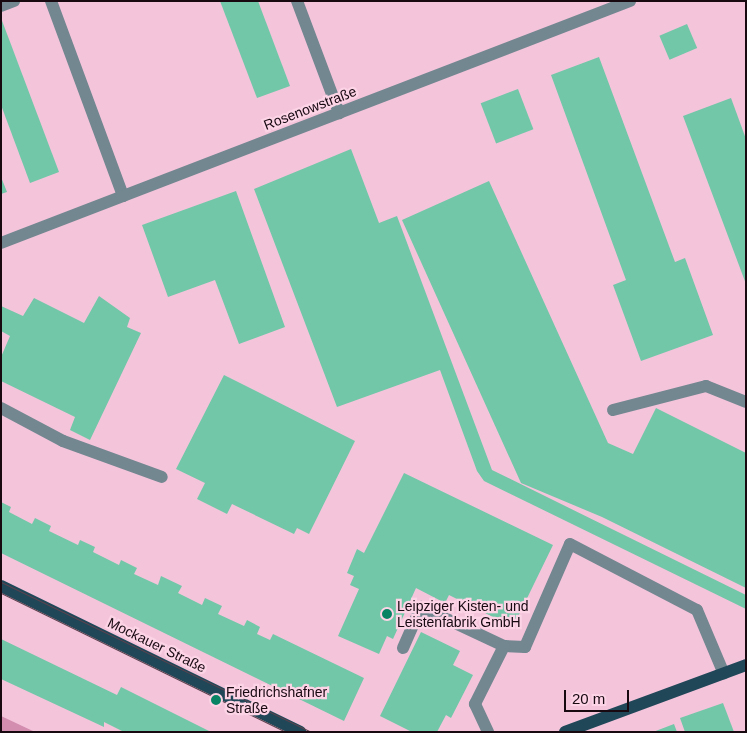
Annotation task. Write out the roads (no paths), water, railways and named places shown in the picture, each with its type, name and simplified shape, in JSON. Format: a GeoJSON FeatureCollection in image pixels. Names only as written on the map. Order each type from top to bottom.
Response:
{"type":"FeatureCollection","features":[{"type":"Feature","properties":{"kind":"main road","name":"Mockauer Straße"},"geometry":{"type":"LineString","coordinates":[[1,586],[300,732]]}},
{"type":"Feature","properties":{"kind":"main road"},"geometry":{"type":"LineString","coordinates":[[565,732],[745,667]]}},
{"type":"Feature","properties":{"kind":"street"},"geometry":{"type":"LineString","coordinates":[[1,6],[14,1]]}},
{"type":"Feature","properties":{"kind":"street"},"geometry":{"type":"LineString","coordinates":[[51,1],[123,196]]}},
{"type":"Feature","properties":{"kind":"street"},"geometry":{"type":"LineString","coordinates":[[297,1],[339,113]]}},
{"type":"Feature","properties":{"kind":"street","name":"Rosenowstraße"},"geometry":{"type":"LineString","coordinates":[[1,243],[630,1]]}},
{"type":"Feature","properties":{"kind":"street"},"geometry":{"type":"LineString","coordinates":[[612,410],[706,386],[746,402]]}},
{"type":"Feature","properties":{"kind":"street"},"geometry":{"type":"LineString","coordinates":[[1,408],[63,441],[162,477]]}},
{"type":"Feature","properties":{"kind":"street"},"geometry":{"type":"LineString","coordinates":[[403,648],[421,607],[504,646],[525,647],[570,544],[697,610],[724,674]]}},
{"type":"Feature","properties":{"kind":"street"},"geometry":{"type":"LineString","coordinates":[[488,732],[475,704],[504,646]]}},
{"type":"Feature","properties":{"kind":"tram line"},"geometry":{"type":"LineString","coordinates":[[1,582],[311,732]]}},
{"type":"Feature","properties":{"kind":"tram line"},"geometry":{"type":"LineString","coordinates":[[1,593],[286,732]]}},
{"type":"Feature","properties":{"kind":"place","name":"Leipziger Kisten- und Leistenfabrik GmbH"},"geometry":{"type":"Point","coordinates":[387,614]}},
{"type":"Feature","properties":{"kind":"place","name":"Friedrichshafner Straße"},"geometry":{"type":"Point","coordinates":[216,700]}}]}
